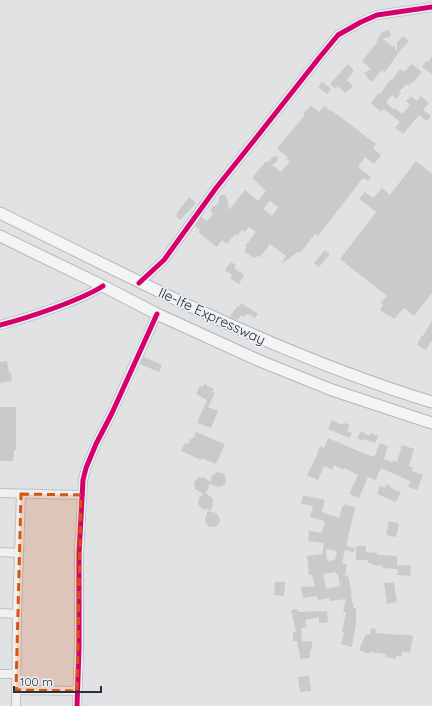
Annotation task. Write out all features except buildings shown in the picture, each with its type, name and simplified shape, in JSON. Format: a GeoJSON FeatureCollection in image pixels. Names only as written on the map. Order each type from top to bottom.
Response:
{"type":"FeatureCollection","features":[{"type":"Feature","properties":{"kind":"highway","name":"Ile-Ife Expressway"},"geometry":{"type":"LineString","coordinates":[[0,213],[139,283],[304,357],[339,371],[432,402]]}},
{"type":"Feature","properties":{"kind":"highway","name":"Ile-Ife Expressway"},"geometry":{"type":"LineString","coordinates":[[0,236],[157,314],[231,348],[338,392],[432,424]]}},
{"type":"Feature","properties":{"kind":"street"},"geometry":{"type":"LineString","coordinates":[[139,283],[164,260],[216,188],[338,35],[377,15],[432,6]]}},
{"type":"Feature","properties":{"kind":"street"},"geometry":{"type":"LineString","coordinates":[[0,325],[27,318],[64,304],[87,295],[103,286]]}},
{"type":"Feature","properties":{"kind":"street"},"geometry":{"type":"LineString","coordinates":[[77,706],[79,649],[79,554],[83,480],[86,468],[96,444],[112,413],[157,314]]}},
{"type":"Feature","properties":{"kind":"street"},"geometry":{"type":"LineString","coordinates":[[0,493],[81,495]]}},
{"type":"Feature","properties":{"kind":"street"},"geometry":{"type":"LineString","coordinates":[[16,706],[18,553],[21,494]]}},
{"type":"Feature","properties":{"kind":"street"},"geometry":{"type":"LineString","coordinates":[[0,552],[18,553]]}},
{"type":"Feature","properties":{"kind":"street"},"geometry":{"type":"LineString","coordinates":[[0,613],[17,614]]}},
{"type":"Feature","properties":{"kind":"street"},"geometry":{"type":"LineString","coordinates":[[0,674],[16,674]]}},
{"type":"Feature","properties":{"kind":"street"},"geometry":{"type":"LineString","coordinates":[[16,690],[77,691]]}},
{"type":"Feature","properties":{"kind":"highlighted area"},"geometry":{"type":"Polygon","coordinates":[[[21,494],[81,495],[77,691],[16,690],[21,494]]]}},
{"type":"Feature","properties":{"kind":"cycle path"},"geometry":{"type":"LineString","coordinates":[[139,283],[164,260],[216,188],[338,35],[377,15],[432,7]]}},
{"type":"Feature","properties":{"kind":"cycle path"},"geometry":{"type":"LineString","coordinates":[[0,325],[63,305],[87,295],[103,286]]}},
{"type":"Feature","properties":{"kind":"cycle path"},"geometry":{"type":"LineString","coordinates":[[77,706],[79,649],[79,554],[83,480],[86,468],[96,444],[112,413],[157,314]]}}]}
